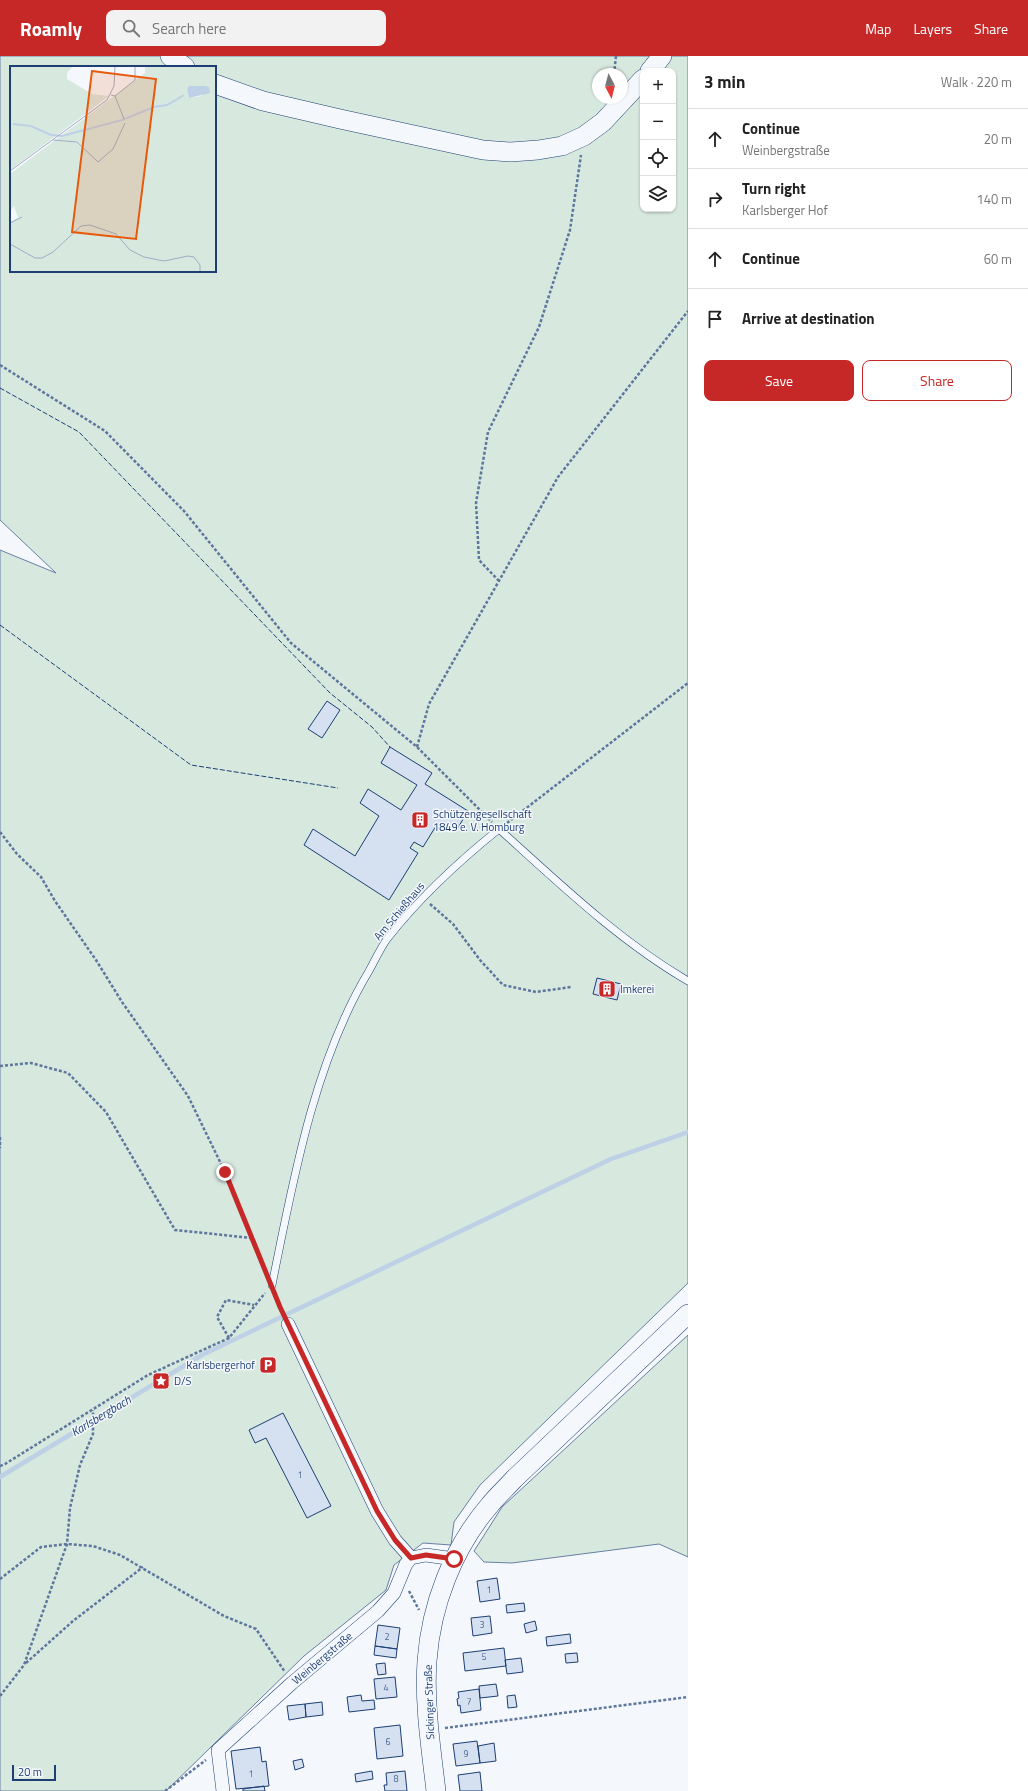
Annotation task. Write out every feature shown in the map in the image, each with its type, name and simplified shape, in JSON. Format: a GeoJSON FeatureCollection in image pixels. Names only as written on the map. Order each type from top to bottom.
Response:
{"type":"FeatureCollection","features":[{"type":"Feature","properties":{"kind":"street"},"geometry":{"type":"LineString","coordinates":[[170,56],[184,66]]}},
{"type":"Feature","properties":{"kind":"street"},"geometry":{"type":"LineString","coordinates":[[652,68],[662,56]]}},
{"type":"Feature","properties":{"kind":"street"},"geometry":{"type":"LineString","coordinates":[[216,84],[263,101],[483,150],[511,152],[562,146],[584,136],[603,122],[640,82]]}},
{"type":"Feature","properties":{"kind":"street","name":"Sickinger Straße"},"geometry":{"type":"LineString","coordinates":[[436,1791],[429,1730],[426,1685],[427,1661],[430,1634],[441,1593],[454,1559],[488,1506],[514,1479],[688,1314]]}},
{"type":"Feature","properties":{"kind":"street"},"geometry":{"type":"LineString","coordinates":[[288,1324],[377,1511],[395,1540],[411,1558],[426,1555],[454,1559]]}},
{"type":"Feature","properties":{"kind":"street","name":"Weinbergstraße"},"geometry":{"type":"LineString","coordinates":[[218,1750],[292,1683],[378,1611],[394,1593],[406,1564],[411,1558]]}},
{"type":"Feature","properties":{"kind":"street"},"geometry":{"type":"LineString","coordinates":[[218,1750],[223,1791]]}},
{"type":"Feature","properties":{"kind":"lane","name":"Am Schießhaus"},"geometry":{"type":"LineString","coordinates":[[272,1285],[302,1145],[332,1045],[358,988],[386,941],[422,898],[463,858],[499,829]]}},
{"type":"Feature","properties":{"kind":"lane"},"geometry":{"type":"LineString","coordinates":[[499,829],[579,901],[658,964],[688,981]]}},
{"type":"Feature","properties":{"kind":"path"},"geometry":{"type":"LineString","coordinates":[[615,68],[616,56]]}},
{"type":"Feature","properties":{"kind":"path"},"geometry":{"type":"LineString","coordinates":[[499,580],[479,560],[476,503],[488,432],[541,320],[570,230],[584,136]]}},
{"type":"Feature","properties":{"kind":"path"},"geometry":{"type":"LineString","coordinates":[[417,747],[429,704],[558,477],[688,311]]}},
{"type":"Feature","properties":{"kind":"path"},"geometry":{"type":"LineString","coordinates":[[0,365],[105,431],[184,511],[291,643],[417,747],[499,829],[688,683]]}},
{"type":"Feature","properties":{"kind":"path"},"geometry":{"type":"LineString","coordinates":[[0,832],[17,854],[41,877],[122,1002],[188,1096],[225,1172],[288,1324]]}},
{"type":"Feature","properties":{"kind":"path"},"geometry":{"type":"LineString","coordinates":[[422,898],[453,924],[480,960],[503,985],[536,992],[571,987]]}},
{"type":"Feature","properties":{"kind":"path"},"geometry":{"type":"LineString","coordinates":[[0,1066],[31,1063],[68,1073],[106,1112],[175,1230],[252,1238]]}},
{"type":"Feature","properties":{"kind":"path"},"geometry":{"type":"LineString","coordinates":[[0,1138],[0,1148]]}},
{"type":"Feature","properties":{"kind":"path"},"geometry":{"type":"LineString","coordinates":[[0,1466],[148,1375],[229,1338],[254,1305],[272,1285]]}},
{"type":"Feature","properties":{"kind":"path"},"geometry":{"type":"LineString","coordinates":[[229,1338],[217,1317],[226,1300],[254,1305]]}},
{"type":"Feature","properties":{"kind":"path"},"geometry":{"type":"LineString","coordinates":[[24,1665],[67,1544],[70,1508],[80,1465],[93,1434],[93,1409]]}},
{"type":"Feature","properties":{"kind":"path"},"geometry":{"type":"LineString","coordinates":[[0,1579],[41,1547],[67,1544],[93,1546],[120,1555],[143,1567],[224,1616],[256,1629],[292,1683]]}},
{"type":"Feature","properties":{"kind":"path"},"geometry":{"type":"LineString","coordinates":[[0,1696],[24,1665],[72,1621],[143,1567]]}},
{"type":"Feature","properties":{"kind":"path"},"geometry":{"type":"LineString","coordinates":[[402,1576],[430,1634]]}},
{"type":"Feature","properties":{"kind":"path"},"geometry":{"type":"LineString","coordinates":[[429,1730],[688,1697]]}},
{"type":"Feature","properties":{"kind":"path"},"geometry":{"type":"LineString","coordinates":[[165,1791],[218,1750]]}},
{"type":"Feature","properties":{"kind":"shaded area"},"geometry":{"type":"Polygon","coordinates":[[[0,56],[688,56],[688,1283],[480,1485],[454,1522],[451,1545],[423,1543],[394,1565],[386,1590],[304,1656],[166,1791],[0,1791],[0,550],[56,573],[0,520],[0,56]]]}},
{"type":"Feature","properties":{"kind":"shaded area"},"geometry":{"type":"Polygon","coordinates":[[[688,1335],[688,1557],[659,1544],[512,1563],[484,1562],[474,1551],[502,1507],[688,1335]]]}},
{"type":"Feature","properties":{"kind":"building"},"geometry":{"type":"Polygon","coordinates":[[[327,701],[340,710],[322,738],[308,729],[327,701]]]}},
{"type":"Feature","properties":{"kind":"building","name":"Schützengesellschaft 1849 e. V. Homburg"},"geometry":{"type":"Polygon","coordinates":[[[390,747],[432,773],[425,784],[468,811],[456,831],[445,825],[443,830],[436,826],[423,847],[414,842],[410,848],[418,853],[389,900],[304,845],[313,829],[355,856],[379,816],[360,803],[368,789],[401,810],[417,785],[381,763],[390,747]]]}},
{"type":"Feature","properties":{"kind":"building","name":"Imkerei"},"geometry":{"type":"Polygon","coordinates":[[[597,978],[621,984],[617,1000],[593,994],[597,978]]]}},
{"type":"Feature","properties":{"kind":"building"},"geometry":{"type":"Polygon","coordinates":[[[283,1413],[331,1506],[307,1518],[266,1438],[255,1443],[249,1430],[283,1413]]]}},
{"type":"Feature","properties":{"kind":"building"},"geometry":{"type":"Polygon","coordinates":[[[497,1578],[500,1599],[480,1602],[477,1581],[497,1578]]]}},
{"type":"Feature","properties":{"kind":"building"},"geometry":{"type":"Polygon","coordinates":[[[524,1603],[525,1611],[507,1613],[506,1605],[524,1603]]]}},
{"type":"Feature","properties":{"kind":"building"},"geometry":{"type":"Polygon","coordinates":[[[490,1616],[492,1633],[473,1636],[471,1618],[490,1616]]]}},
{"type":"Feature","properties":{"kind":"building"},"geometry":{"type":"Polygon","coordinates":[[[535,1621],[537,1630],[526,1633],[524,1624],[535,1621]]]}},
{"type":"Feature","properties":{"kind":"building"},"geometry":{"type":"Polygon","coordinates":[[[378,1625],[400,1628],[397,1649],[375,1646],[378,1625]]]}},
{"type":"Feature","properties":{"kind":"building"},"geometry":{"type":"Polygon","coordinates":[[[570,1634],[571,1643],[547,1646],[546,1637],[570,1634]]]}},
{"type":"Feature","properties":{"kind":"building"},"geometry":{"type":"Polygon","coordinates":[[[375,1646],[397,1649],[396,1658],[374,1655],[375,1646]]]}},
{"type":"Feature","properties":{"kind":"building"},"geometry":{"type":"Polygon","coordinates":[[[504,1648],[506,1666],[465,1671],[463,1653],[504,1648]]]}},
{"type":"Feature","properties":{"kind":"building"},"geometry":{"type":"Polygon","coordinates":[[[577,1653],[578,1662],[566,1663],[565,1654],[577,1653]]]}},
{"type":"Feature","properties":{"kind":"building"},"geometry":{"type":"Polygon","coordinates":[[[521,1658],[523,1672],[507,1674],[505,1660],[521,1658]]]}},
{"type":"Feature","properties":{"kind":"building"},"geometry":{"type":"Polygon","coordinates":[[[385,1663],[386,1674],[378,1675],[376,1664],[385,1663]]]}},
{"type":"Feature","properties":{"kind":"building"},"geometry":{"type":"Polygon","coordinates":[[[395,1677],[397,1697],[376,1699],[374,1679],[395,1677]]]}},
{"type":"Feature","properties":{"kind":"building"},"geometry":{"type":"Polygon","coordinates":[[[496,1684],[498,1696],[480,1698],[479,1686],[496,1684]]]}},
{"type":"Feature","properties":{"kind":"building"},"geometry":{"type":"Polygon","coordinates":[[[479,1689],[481,1710],[461,1713],[460,1705],[458,1706],[457,1699],[459,1698],[458,1692],[479,1689]]]}},
{"type":"Feature","properties":{"kind":"building"},"geometry":{"type":"Polygon","coordinates":[[[361,1695],[362,1701],[374,1700],[375,1709],[349,1712],[347,1697],[361,1695]]]}},
{"type":"Feature","properties":{"kind":"building"},"geometry":{"type":"Polygon","coordinates":[[[515,1695],[517,1707],[508,1708],[507,1696],[515,1695]]]}},
{"type":"Feature","properties":{"kind":"building"},"geometry":{"type":"Polygon","coordinates":[[[322,1702],[323,1715],[306,1717],[305,1704],[322,1702]]]}},
{"type":"Feature","properties":{"kind":"building"},"geometry":{"type":"Polygon","coordinates":[[[305,1704],[306,1717],[289,1720],[287,1706],[305,1704]]]}},
{"type":"Feature","properties":{"kind":"building"},"geometry":{"type":"Polygon","coordinates":[[[400,1725],[403,1756],[377,1759],[374,1728],[400,1725]]]}},
{"type":"Feature","properties":{"kind":"building"},"geometry":{"type":"Polygon","coordinates":[[[477,1741],[480,1763],[456,1766],[453,1744],[477,1741]]]}},
{"type":"Feature","properties":{"kind":"building"},"geometry":{"type":"Polygon","coordinates":[[[494,1743],[496,1761],[480,1763],[478,1746],[494,1743]]]}},
{"type":"Feature","properties":{"kind":"building"},"geometry":{"type":"Polygon","coordinates":[[[260,1747],[262,1762],[266,1761],[269,1786],[236,1789],[231,1751],[260,1747]]]}},
{"type":"Feature","properties":{"kind":"building"},"geometry":{"type":"Polygon","coordinates":[[[302,1759],[304,1767],[295,1770],[293,1761],[302,1759]]]}},
{"type":"Feature","properties":{"kind":"building"},"geometry":{"type":"Polygon","coordinates":[[[372,1771],[373,1779],[356,1782],[355,1774],[372,1771]]]}},
{"type":"Feature","properties":{"kind":"building"},"geometry":{"type":"Polygon","coordinates":[[[405,1771],[407,1791],[385,1791],[384,1785],[387,1785],[386,1773],[405,1771]]]}},
{"type":"Feature","properties":{"kind":"building"},"geometry":{"type":"Polygon","coordinates":[[[480,1772],[482,1791],[460,1791],[458,1775],[480,1772]]]}},
{"type":"Feature","properties":{"kind":"building"},"geometry":{"type":"Polygon","coordinates":[[[264,1786],[265,1791],[243,1791],[243,1789],[264,1786]]]}},
{"type":"Feature","properties":{"kind":"waterway","name":"Karlsbergbach"},"geometry":{"type":"LineString","coordinates":[[0,1477],[202,1355],[611,1159],[688,1132]]}},
{"type":"Feature","properties":{"kind":"fence"},"geometry":{"type":"LineString","coordinates":[[0,388],[79,432],[330,693],[372,727],[390,747]]}},
{"type":"Feature","properties":{"kind":"fence"},"geometry":{"type":"LineString","coordinates":[[0,625],[191,765],[338,788]]}},
{"type":"Feature","properties":{"kind":"place","name":"Schützengesellschaft 1849 e. V. Homburg"},"geometry":{"type":"Point","coordinates":[420,820]}},
{"type":"Feature","properties":{"kind":"place","name":"Imkerei"},"geometry":{"type":"Point","coordinates":[607,989]}},
{"type":"Feature","properties":{"kind":"place","name":"Karlsbergerhof"},"geometry":{"type":"Point","coordinates":[268,1365]}},
{"type":"Feature","properties":{"kind":"place","name":"D/S"},"geometry":{"type":"Point","coordinates":[161,1381]}},
{"type":"Feature","properties":{"kind":"route"},"geometry":{"type":"LineString","coordinates":[[225,1172],[280,1307],[377,1511],[395,1540],[411,1558],[426,1555],[454,1559]]}}]}
